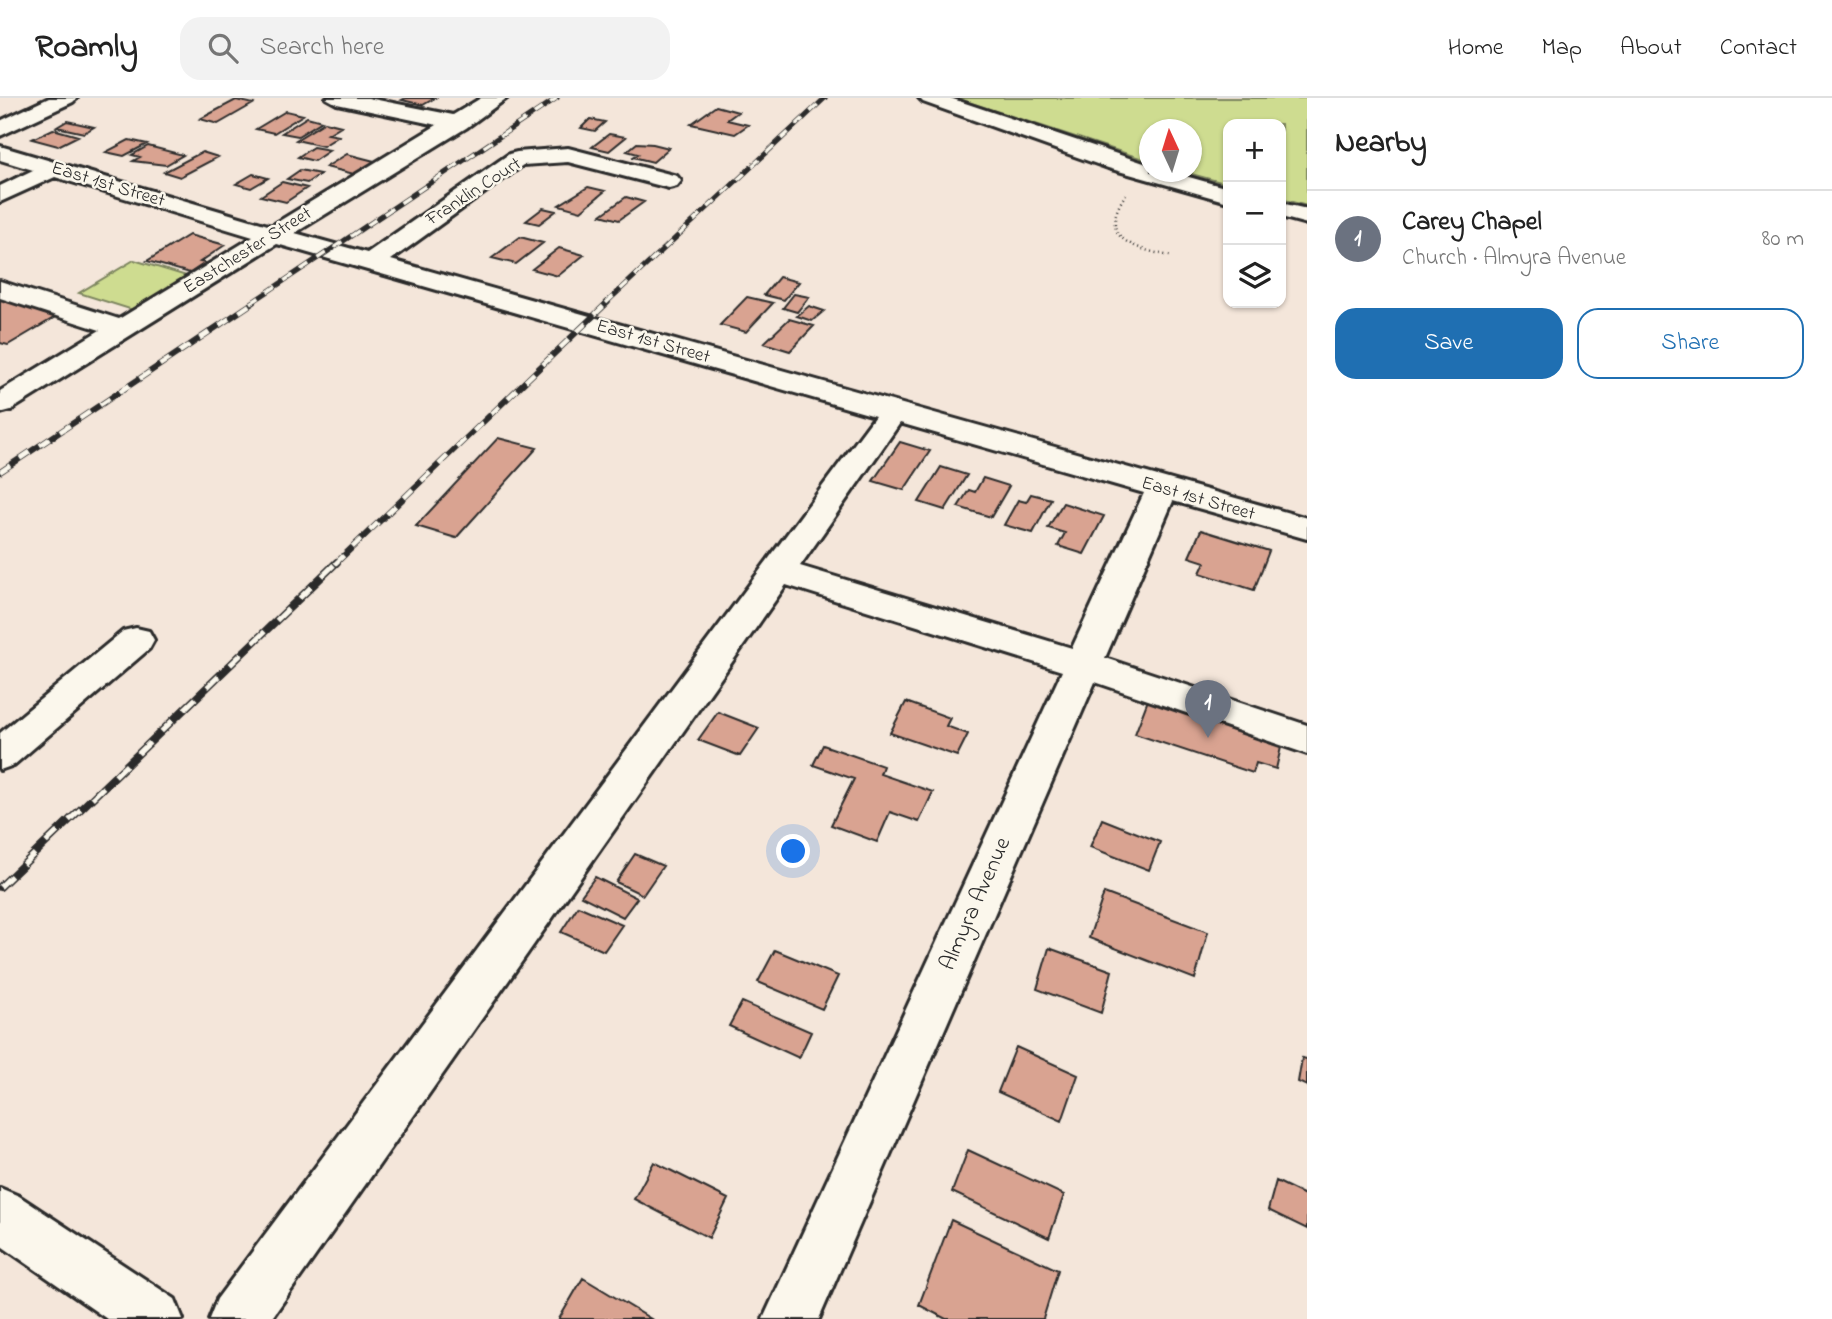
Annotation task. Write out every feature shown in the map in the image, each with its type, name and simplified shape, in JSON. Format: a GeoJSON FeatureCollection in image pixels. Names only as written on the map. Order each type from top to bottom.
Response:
{"type":"FeatureCollection","features":[{"type":"Feature","properties":{"kind":"street"},"geometry":{"type":"LineString","coordinates":[[0,129],[66,98]]}},
{"type":"Feature","properties":{"kind":"street"},"geometry":{"type":"LineString","coordinates":[[337,98],[458,123]]}},
{"type":"Feature","properties":{"kind":"street","name":"Eastchester Street"},"geometry":{"type":"LineString","coordinates":[[0,404],[496,98]]}},
{"type":"Feature","properties":{"kind":"street"},"geometry":{"type":"LineString","coordinates":[[930,98],[1139,169]]}},
{"type":"Feature","properties":{"kind":"street","name":"East 1st Street"},"geometry":{"type":"LineString","coordinates":[[0,153],[274,235],[1307,530]]}},
{"type":"Feature","properties":{"kind":"street","name":"Franklin Court"},"geometry":{"type":"LineString","coordinates":[[370,262],[517,159],[568,155],[669,181]]}},
{"type":"Feature","properties":{"kind":"street"},"geometry":{"type":"LineString","coordinates":[[0,195],[53,169]]}},
{"type":"Feature","properties":{"kind":"street"},"geometry":{"type":"LineString","coordinates":[[1182,182],[1223,194]]}},
{"type":"Feature","properties":{"kind":"street"},"geometry":{"type":"LineString","coordinates":[[1286,211],[1307,217]]}},
{"type":"Feature","properties":{"kind":"street"},"geometry":{"type":"LineString","coordinates":[[0,289],[123,329]]}},
{"type":"Feature","properties":{"kind":"street"},"geometry":{"type":"LineString","coordinates":[[237,1319],[893,412]]}},
{"type":"Feature","properties":{"kind":"street","name":"Almyra Avenue"},"geometry":{"type":"LineString","coordinates":[[791,1319],[1161,489]]}},
{"type":"Feature","properties":{"kind":"street"},"geometry":{"type":"LineString","coordinates":[[779,571],[1083,664],[1307,740]]}},
{"type":"Feature","properties":{"kind":"street"},"geometry":{"type":"LineString","coordinates":[[0,755],[135,640]]}},
{"type":"Feature","properties":{"kind":"street"},"geometry":{"type":"LineString","coordinates":[[0,1214],[155,1319]]}},
{"type":"Feature","properties":{"kind":"path"},"geometry":{"type":"LineString","coordinates":[[1140,182],[1120,201],[1112,222],[1114,230],[1130,244],[1170,256]]}},
{"type":"Feature","properties":{"kind":"green space"},"geometry":{"type":"Polygon","coordinates":[[[956,98],[1307,98],[1307,206],[1286,200],[1286,119],[1223,119],[1223,183],[1202,177],[1202,119],[1139,119],[1139,158],[956,98]]]}},
{"type":"Feature","properties":{"kind":"green space"},"geometry":{"type":"Polygon","coordinates":[[[134,260],[190,277],[136,311],[79,293],[134,260]]]}},
{"type":"Feature","properties":{"kind":"building"},"geometry":{"type":"Polygon","coordinates":[[[435,98],[423,105],[402,100],[435,98]]]}},
{"type":"Feature","properties":{"kind":"building"},"geometry":{"type":"Polygon","coordinates":[[[236,100],[253,104],[218,124],[200,119],[236,100]]]}},
{"type":"Feature","properties":{"kind":"building"},"geometry":{"type":"Polygon","coordinates":[[[716,106],[738,112],[727,120],[748,125],[735,134],[691,124],[716,106]]]}},
{"type":"Feature","properties":{"kind":"building"},"geometry":{"type":"Polygon","coordinates":[[[286,111],[303,115],[274,133],[256,129],[286,111]]]}},
{"type":"Feature","properties":{"kind":"building"},"geometry":{"type":"Polygon","coordinates":[[[307,117],[322,121],[298,136],[282,133],[307,117]]]}},
{"type":"Feature","properties":{"kind":"building"},"geometry":{"type":"Polygon","coordinates":[[[590,119],[605,122],[595,131],[581,128],[590,119]]]}},
{"type":"Feature","properties":{"kind":"building"},"geometry":{"type":"Polygon","coordinates":[[[67,121],[94,127],[84,133],[57,127],[67,121]]]}},
{"type":"Feature","properties":{"kind":"building"},"geometry":{"type":"Polygon","coordinates":[[[325,122],[341,126],[328,134],[339,136],[323,146],[296,140],[325,122]]]}},
{"type":"Feature","properties":{"kind":"building"},"geometry":{"type":"Polygon","coordinates":[[[53,129],[78,136],[58,146],[32,139],[53,129]]]}},
{"type":"Feature","properties":{"kind":"building"},"geometry":{"type":"Polygon","coordinates":[[[609,134],[626,137],[609,151],[592,147],[609,134]]]}},
{"type":"Feature","properties":{"kind":"building"},"geometry":{"type":"Polygon","coordinates":[[[129,140],[147,144],[124,156],[106,152],[129,140]]]}},
{"type":"Feature","properties":{"kind":"building"},"geometry":{"type":"Polygon","coordinates":[[[637,143],[669,148],[653,162],[633,157],[638,154],[627,151],[637,143]]]}},
{"type":"Feature","properties":{"kind":"building"},"geometry":{"type":"Polygon","coordinates":[[[148,146],[183,155],[166,165],[133,161],[140,157],[132,155],[148,146]]]}},
{"type":"Feature","properties":{"kind":"building"},"geometry":{"type":"Polygon","coordinates":[[[313,147],[330,150],[314,161],[298,157],[313,147]]]}},
{"type":"Feature","properties":{"kind":"building"},"geometry":{"type":"Polygon","coordinates":[[[202,152],[218,157],[180,177],[164,172],[202,152]]]}},
{"type":"Feature","properties":{"kind":"building"},"geometry":{"type":"Polygon","coordinates":[[[347,154],[378,162],[358,175],[326,167],[347,154]]]}},
{"type":"Feature","properties":{"kind":"building"},"geometry":{"type":"Polygon","coordinates":[[[300,170],[320,174],[307,183],[287,179],[300,170]]]}},
{"type":"Feature","properties":{"kind":"building"},"geometry":{"type":"Polygon","coordinates":[[[253,174],[268,178],[251,188],[236,184],[253,174]]]}},
{"type":"Feature","properties":{"kind":"building"},"geometry":{"type":"Polygon","coordinates":[[[282,182],[307,188],[286,202],[261,196],[282,182]]]}},
{"type":"Feature","properties":{"kind":"building"},"geometry":{"type":"Polygon","coordinates":[[[588,187],[605,191],[581,211],[559,205],[588,187]]]}},
{"type":"Feature","properties":{"kind":"building"},"geometry":{"type":"Polygon","coordinates":[[[626,197],[644,202],[619,220],[601,215],[626,197]]]}},
{"type":"Feature","properties":{"kind":"building"},"geometry":{"type":"Polygon","coordinates":[[[543,208],[556,211],[539,224],[526,221],[543,208]]]}},
{"type":"Feature","properties":{"kind":"building"},"geometry":{"type":"Polygon","coordinates":[[[189,235],[225,245],[200,262],[205,263],[190,273],[147,261],[189,235]]]}},
{"type":"Feature","properties":{"kind":"building"},"geometry":{"type":"Polygon","coordinates":[[[520,237],[543,243],[516,264],[492,258],[520,237]]]}},
{"type":"Feature","properties":{"kind":"building"},"geometry":{"type":"Polygon","coordinates":[[[559,248],[584,255],[558,276],[532,269],[559,248]]]}},
{"type":"Feature","properties":{"kind":"building"},"geometry":{"type":"Polygon","coordinates":[[[779,277],[799,282],[784,300],[764,295],[779,277]]]}},
{"type":"Feature","properties":{"kind":"building"},"geometry":{"type":"Polygon","coordinates":[[[0,294],[57,316],[8,345],[0,343],[0,294]]]}},
{"type":"Feature","properties":{"kind":"building"},"geometry":{"type":"Polygon","coordinates":[[[794,294],[809,297],[797,312],[783,308],[794,294]]]}},
{"type":"Feature","properties":{"kind":"building"},"geometry":{"type":"Polygon","coordinates":[[[747,297],[773,303],[746,332],[720,325],[747,297]]]}},
{"type":"Feature","properties":{"kind":"building"},"geometry":{"type":"Polygon","coordinates":[[[809,306],[824,311],[812,321],[797,316],[809,306]]]}},
{"type":"Feature","properties":{"kind":"building"},"geometry":{"type":"Polygon","coordinates":[[[789,319],[814,326],[790,351],[764,343],[789,319]]]}},
{"type":"Feature","properties":{"kind":"building"},"geometry":{"type":"Polygon","coordinates":[[[498,438],[537,448],[456,538],[416,526],[498,438]]]}},
{"type":"Feature","properties":{"kind":"building"},"geometry":{"type":"Polygon","coordinates":[[[900,442],[930,451],[904,490],[873,481],[900,442]]]}},
{"type":"Feature","properties":{"kind":"building"},"geometry":{"type":"Polygon","coordinates":[[[941,467],[967,475],[945,510],[919,502],[941,467]]]}},
{"type":"Feature","properties":{"kind":"building"},"geometry":{"type":"Polygon","coordinates":[[[983,478],[1009,486],[991,517],[958,507],[969,490],[975,492],[983,478]]]}},
{"type":"Feature","properties":{"kind":"building"},"geometry":{"type":"Polygon","coordinates":[[[1031,494],[1051,499],[1033,533],[1004,525],[1018,500],[1026,502],[1031,494]]]}},
{"type":"Feature","properties":{"kind":"building"},"geometry":{"type":"Polygon","coordinates":[[[1063,503],[1104,516],[1084,554],[1058,546],[1065,533],[1048,528],[1063,503]]]}},
{"type":"Feature","properties":{"kind":"building"},"geometry":{"type":"Polygon","coordinates":[[[1201,530],[1269,551],[1254,590],[1200,573],[1205,562],[1189,557],[1201,530]]]}},
{"type":"Feature","properties":{"kind":"building"},"geometry":{"type":"Polygon","coordinates":[[[1148,700],[1282,743],[1276,769],[1256,763],[1253,773],[1135,734],[1148,700]]]}},
{"type":"Feature","properties":{"kind":"building"},"geometry":{"type":"Polygon","coordinates":[[[906,702],[950,718],[946,726],[968,734],[957,756],[890,733],[906,702]]]}},
{"type":"Feature","properties":{"kind":"building"},"geometry":{"type":"Polygon","coordinates":[[[718,712],[759,728],[740,756],[698,740],[718,712]]]}},
{"type":"Feature","properties":{"kind":"building"},"geometry":{"type":"Polygon","coordinates":[[[823,745],[883,766],[880,774],[933,792],[919,822],[890,812],[877,842],[831,825],[854,779],[813,765],[823,745]]]}},
{"type":"Feature","properties":{"kind":"building"},"geometry":{"type":"Polygon","coordinates":[[[1102,819],[1160,842],[1149,870],[1090,847],[1102,819]]]}},
{"type":"Feature","properties":{"kind":"building"},"geometry":{"type":"Polygon","coordinates":[[[635,854],[663,866],[643,895],[616,882],[635,854]]]}},
{"type":"Feature","properties":{"kind":"building"},"geometry":{"type":"Polygon","coordinates":[[[595,877],[637,898],[623,917],[581,896],[595,877]]]}},
{"type":"Feature","properties":{"kind":"building"},"geometry":{"type":"Polygon","coordinates":[[[1104,893],[1208,932],[1195,979],[1089,938],[1104,893]]]}},
{"type":"Feature","properties":{"kind":"building"},"geometry":{"type":"Polygon","coordinates":[[[578,906],[622,925],[604,951],[561,932],[578,906]]]}},
{"type":"Feature","properties":{"kind":"building"},"geometry":{"type":"Polygon","coordinates":[[[1049,948],[1112,971],[1101,1013],[1037,989],[1049,948]]]}},
{"type":"Feature","properties":{"kind":"building"},"geometry":{"type":"Polygon","coordinates":[[[775,950],[838,976],[822,1009],[758,982],[775,950]]]}},
{"type":"Feature","properties":{"kind":"building"},"geometry":{"type":"Polygon","coordinates":[[[742,1002],[811,1032],[799,1058],[729,1026],[742,1002]]]}},
{"type":"Feature","properties":{"kind":"building"},"geometry":{"type":"Polygon","coordinates":[[[1016,1047],[1078,1075],[1062,1121],[998,1092],[1016,1047]]]}},
{"type":"Feature","properties":{"kind":"building"},"geometry":{"type":"Polygon","coordinates":[[[1302,1058],[1307,1059],[1307,1086],[1298,1082],[1302,1058]]]}},
{"type":"Feature","properties":{"kind":"building"},"geometry":{"type":"Polygon","coordinates":[[[968,1150],[1064,1195],[1049,1238],[952,1192],[968,1150]]]}},
{"type":"Feature","properties":{"kind":"building"},"geometry":{"type":"Polygon","coordinates":[[[654,1162],[728,1199],[709,1238],[634,1199],[654,1162]]]}},
{"type":"Feature","properties":{"kind":"building"},"geometry":{"type":"Polygon","coordinates":[[[1276,1181],[1307,1196],[1307,1229],[1268,1210],[1276,1181]]]}},
{"type":"Feature","properties":{"kind":"building"},"geometry":{"type":"Polygon","coordinates":[[[951,1220],[1058,1270],[1043,1319],[946,1319],[919,1305],[951,1220]]]}},
{"type":"Feature","properties":{"kind":"building"},"geometry":{"type":"Polygon","coordinates":[[[583,1278],[651,1319],[559,1319],[583,1278]]]}},
{"type":"Feature","properties":{"kind":"railway"},"geometry":{"type":"LineString","coordinates":[[251,303],[557,98]]}},
{"type":"Feature","properties":{"kind":"railway"},"geometry":{"type":"LineString","coordinates":[[606,303],[825,98]]}},
{"type":"Feature","properties":{"kind":"railway"},"geometry":{"type":"LineString","coordinates":[[0,472],[254,302]]}},
{"type":"Feature","properties":{"kind":"railway"},"geometry":{"type":"LineString","coordinates":[[335,564],[608,302]]}},
{"type":"Feature","properties":{"kind":"railway"},"geometry":{"type":"LineString","coordinates":[[0,887],[337,562]]}},
{"type":"Feature","properties":{"kind":"place","name":"Carey Chapel"},"geometry":{"type":"Point","coordinates":[1208,738]}}]}
